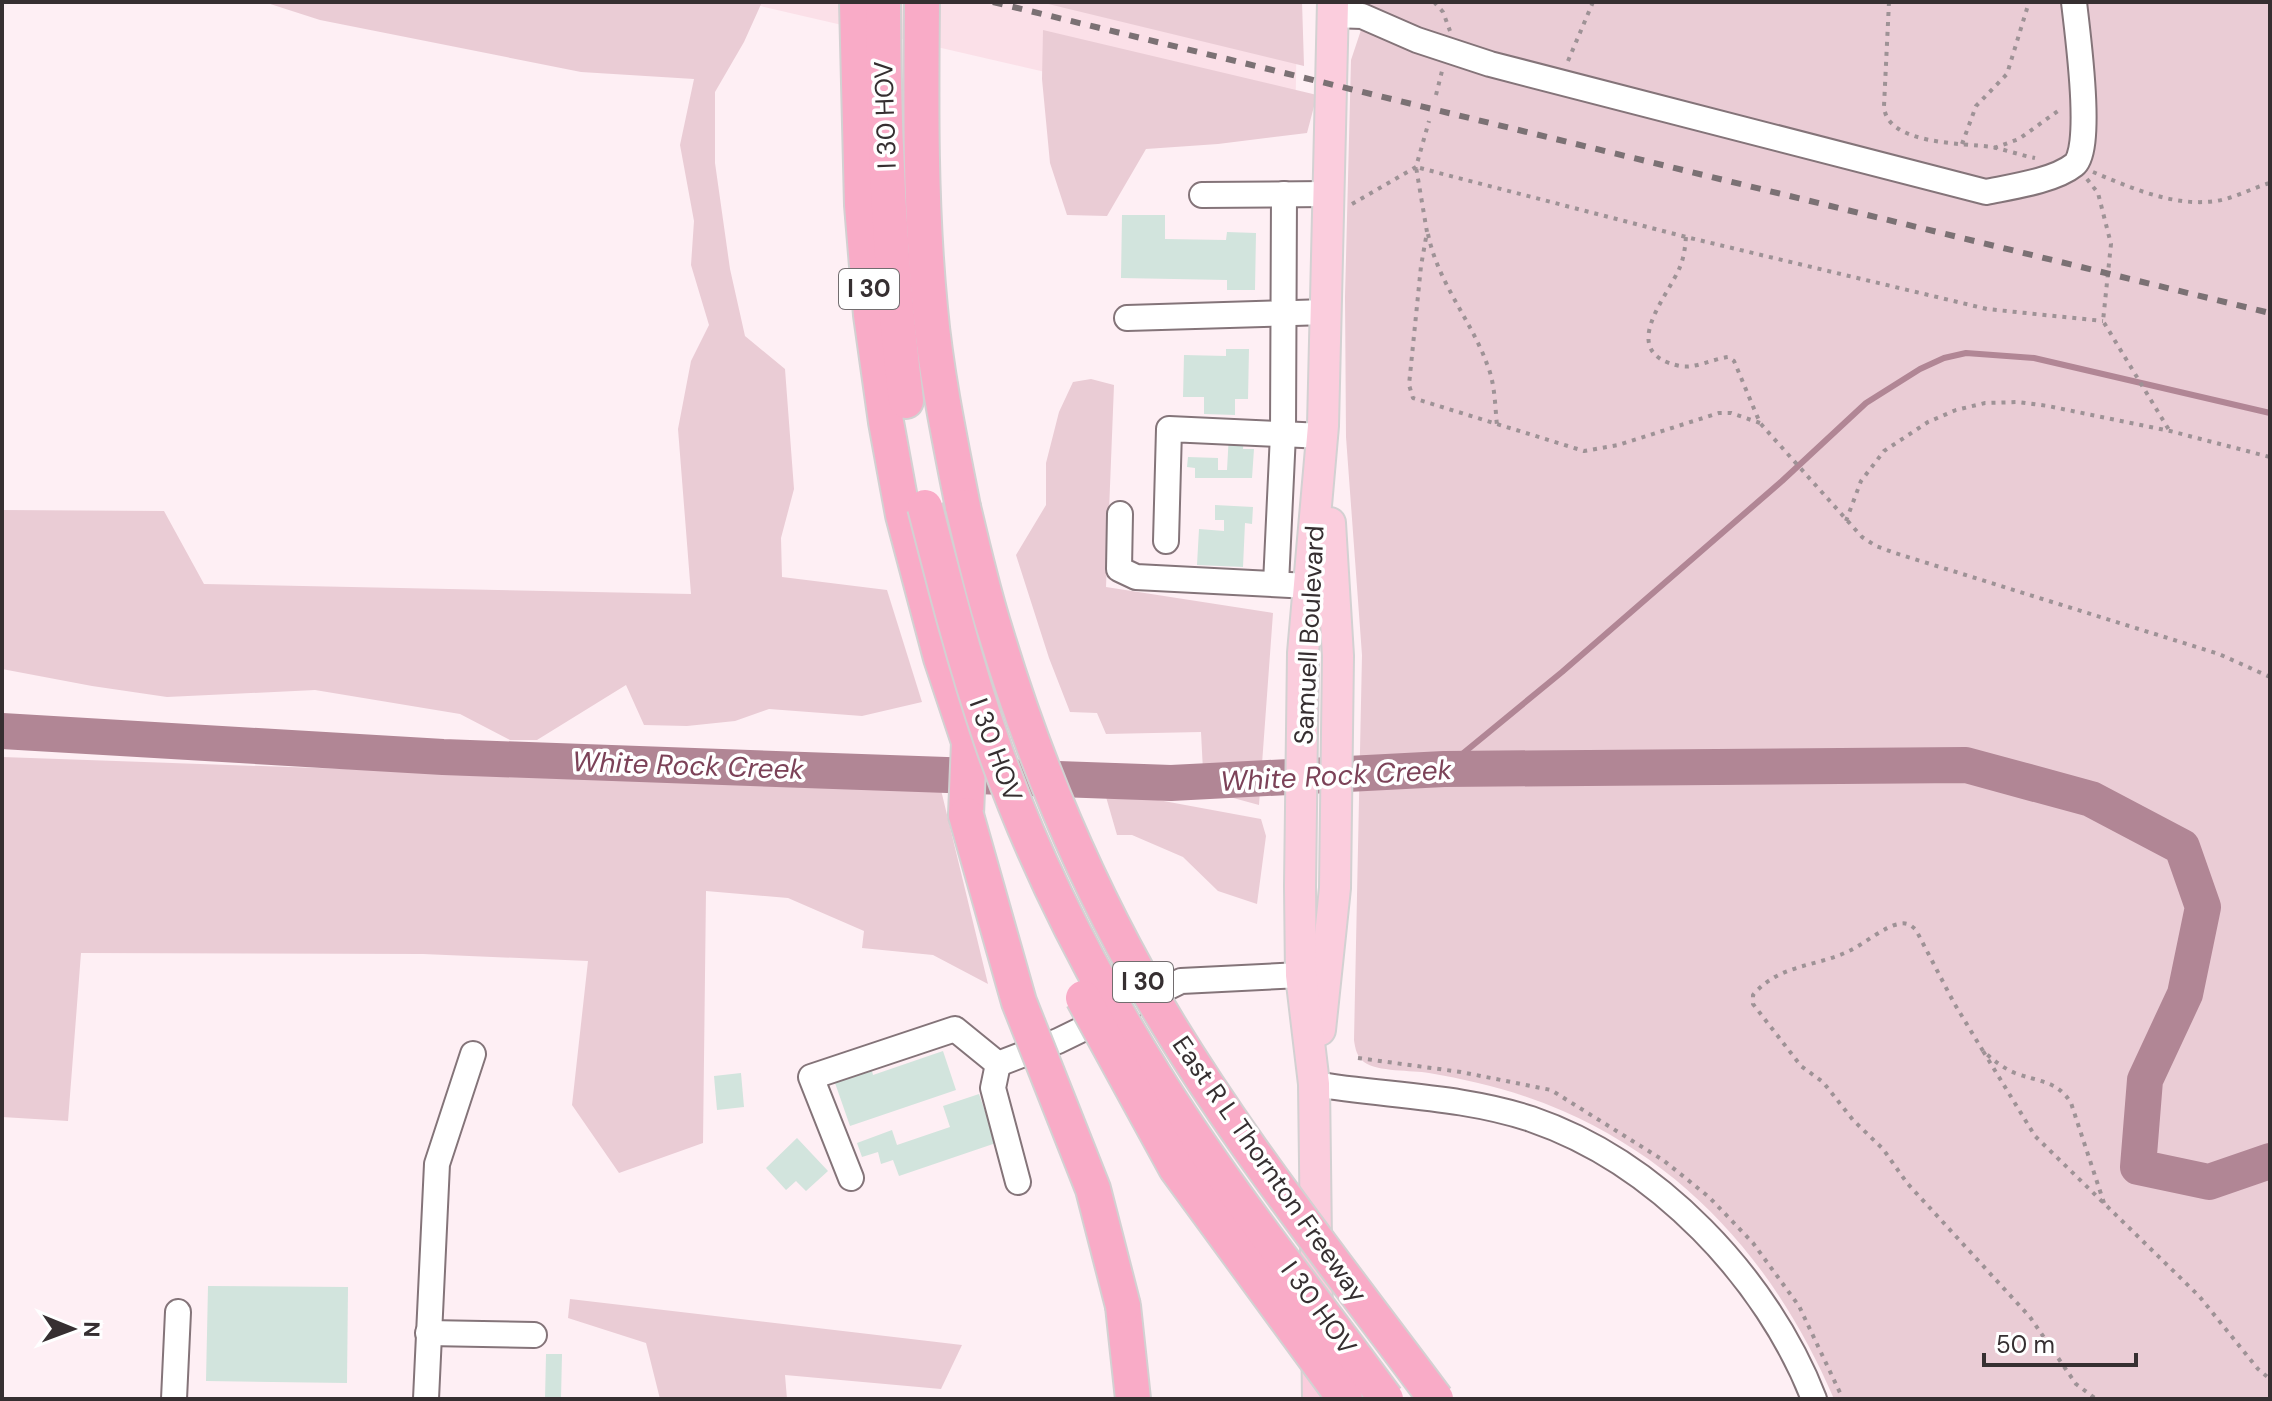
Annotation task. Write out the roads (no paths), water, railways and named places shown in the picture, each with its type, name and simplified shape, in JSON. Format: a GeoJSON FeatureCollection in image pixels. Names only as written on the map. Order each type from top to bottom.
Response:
{"type":"FeatureCollection","features":[{"type":"Feature","properties":{"kind":"highway"},"geometry":{"type":"LineString","coordinates":[[857,2],[871,62]]}},
{"type":"Feature","properties":{"kind":"highway","name":"I 30 HOV"},"geometry":{"type":"LineString","coordinates":[[883,2],[871,62],[888,206],[914,511],[992,742],[1028,836],[1075,933],[1154,1075],[1202,1149],[1386,1399]]}},
{"type":"Feature","properties":{"kind":"highway","name":"East R L Thornton Freeway"},"geometry":{"type":"LineString","coordinates":[[922,2],[922,207],[930,310],[945,418],[963,507],[994,629],[1029,733],[1099,898],[1181,1046],[1233,1126],[1436,1399]]}},
{"type":"Feature","properties":{"kind":"highway","name":"I 30"},"geometry":{"type":"LineString","coordinates":[[914,511],[941,658],[969,742],[1048,928],[1131,1089],[1176,1168],[1345,1399]]}},
{"type":"Feature","properties":{"kind":"highway"},"geometry":{"type":"LineString","coordinates":[[969,742],[966,815],[1003,954],[1040,1058],[1093,1189],[1123,1306],[1133,1399]]}},
{"type":"Feature","properties":{"kind":"main road","name":"Samuell Boulevard"},"geometry":{"type":"LineString","coordinates":[[1318,1399],[1314,1084],[1301,975],[1300,886],[1303,653],[1323,431],[1332,9]]}},
{"type":"Feature","properties":{"kind":"main road","name":"Samuell Boulevard"},"geometry":{"type":"LineString","coordinates":[[1314,1084],[1335,888],[1338,656],[1323,431]]}},
{"type":"Feature","properties":{"kind":"street"},"geometry":{"type":"LineString","coordinates":[[1332,9],[1362,16],[1417,40],[1476,59],[1986,192],[2022,184],[2075,165],[2083,137],[2083,92],[2074,2]]}},
{"type":"Feature","properties":{"kind":"street"},"geometry":{"type":"LineString","coordinates":[[1202,195],[1284,194],[1328,206]]}},
{"type":"Feature","properties":{"kind":"street"},"geometry":{"type":"LineString","coordinates":[[1276,584],[1283,434],[1284,194]]}},
{"type":"Feature","properties":{"kind":"street"},"geometry":{"type":"LineString","coordinates":[[1127,318],[1326,312]]}},
{"type":"Feature","properties":{"kind":"street"},"geometry":{"type":"LineString","coordinates":[[1166,541],[1169,429],[1283,434],[1323,431]]}},
{"type":"Feature","properties":{"kind":"street"},"geometry":{"type":"LineString","coordinates":[[1120,514],[1119,569],[1136,577],[1309,586]]}},
{"type":"Feature","properties":{"kind":"street"},"geometry":{"type":"LineString","coordinates":[[998,1064],[1058,1041],[1181,981],[1301,975]]}},
{"type":"Feature","properties":{"kind":"street"},"geometry":{"type":"LineString","coordinates":[[851,1178],[811,1077],[955,1029],[998,1064]]}},
{"type":"Feature","properties":{"kind":"street"},"geometry":{"type":"LineString","coordinates":[[426,1399],[437,1164],[473,1054]]}},
{"type":"Feature","properties":{"kind":"street"},"geometry":{"type":"LineString","coordinates":[[998,1064],[993,1088],[1018,1182]]}},
{"type":"Feature","properties":{"kind":"street"},"geometry":{"type":"LineString","coordinates":[[1314,1084],[1485,1107],[1532,1119],[1581,1141],[1624,1167],[1710,1236],[1745,1275],[1804,1372],[1814,1399]]}},
{"type":"Feature","properties":{"kind":"street"},"geometry":{"type":"LineString","coordinates":[[174,1399],[178,1312]]}},
{"type":"Feature","properties":{"kind":"street"},"geometry":{"type":"LineString","coordinates":[[428,1333],[534,1335]]}},
{"type":"Feature","properties":{"kind":"waterway"},"geometry":{"type":"LineString","coordinates":[[1444,769],[1562,672],[1782,481],[1866,403],[1920,369],[1944,358],[1966,353],[2034,358],[2270,413]]}},
{"type":"Feature","properties":{"kind":"waterway","name":"White Rock Creek"},"geometry":{"type":"LineString","coordinates":[[2,731],[443,757],[1171,783],[1444,769],[1966,765],[2091,799],[2182,847],[2203,907],[2185,994],[2145,1080],[2138,1167],[2209,1182],[2270,1161]]}},
{"type":"Feature","properties":{"kind":"railway"},"geometry":{"type":"LineString","coordinates":[[993,2],[2270,313]]}}]}
